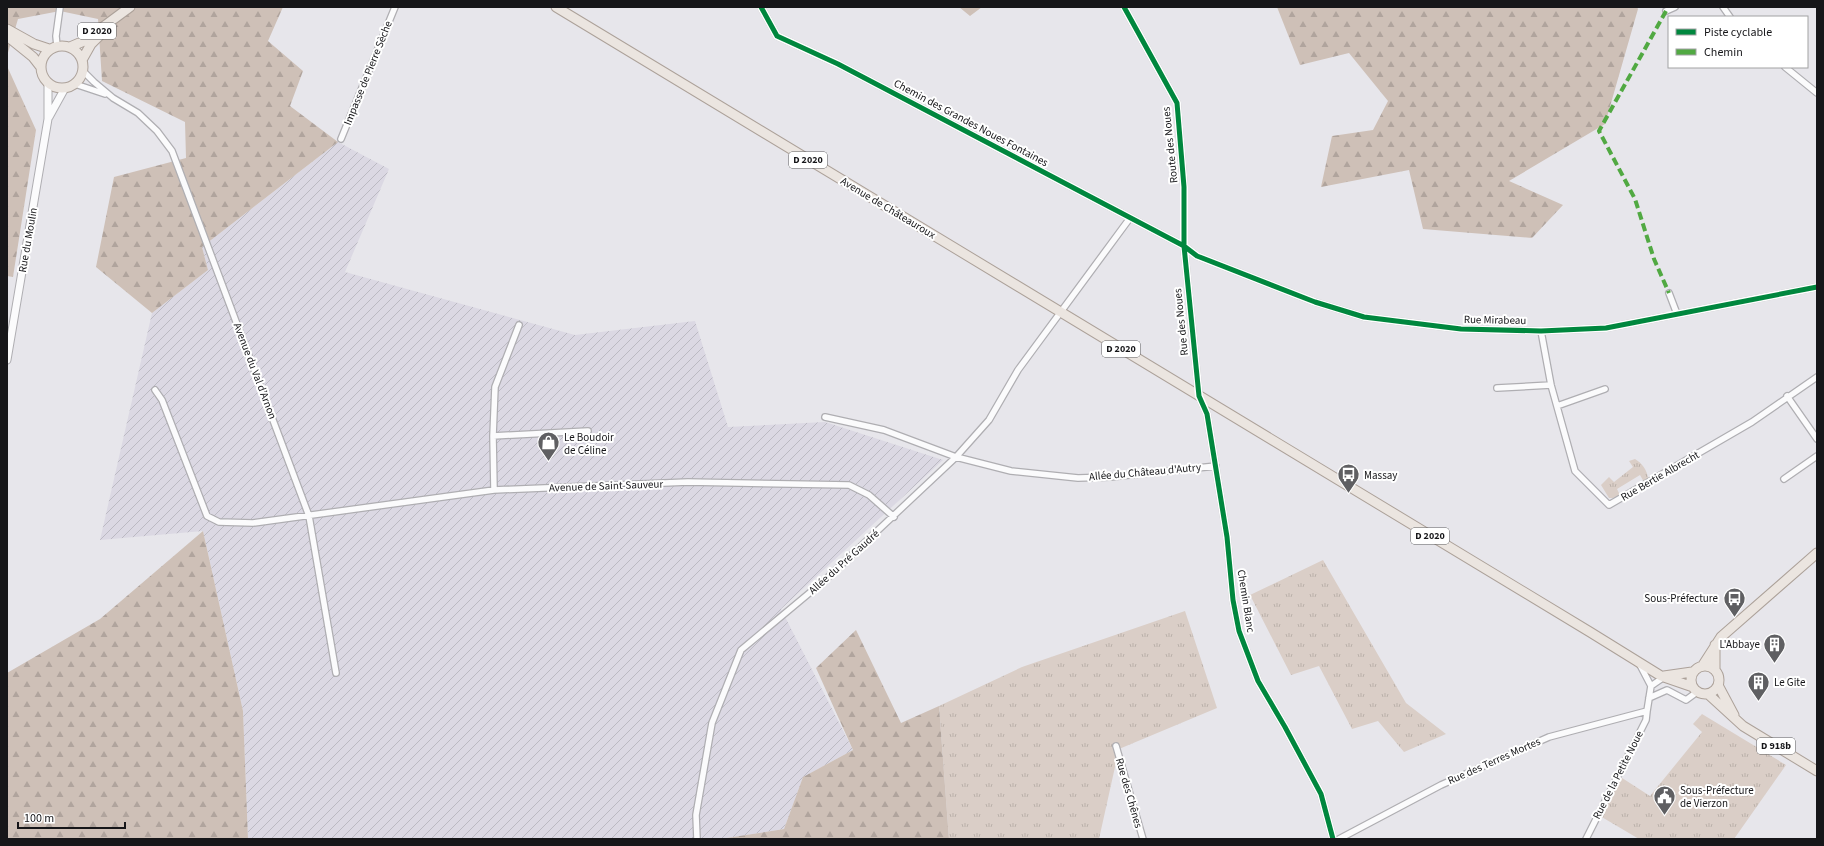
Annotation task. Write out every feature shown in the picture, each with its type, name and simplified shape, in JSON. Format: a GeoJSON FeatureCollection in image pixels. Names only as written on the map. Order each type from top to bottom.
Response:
{"type":"FeatureCollection","features":[{"type":"Feature","properties":{"kind":"main road","name":"D 2020"},"geometry":{"type":"LineString","coordinates":[[70,47],[84,41],[130,7]]}},
{"type":"Feature","properties":{"kind":"main road","name":"Avenue de Châteauroux"},"geometry":{"type":"LineString","coordinates":[[556,7],[1199,396]]}},
{"type":"Feature","properties":{"kind":"main road","name":"D 2020"},"geometry":{"type":"LineString","coordinates":[[82,60],[91,44],[122,13]]}},
{"type":"Feature","properties":{"kind":"main road"},"geometry":{"type":"LineString","coordinates":[[7,29],[34,44],[53,47],[70,47],[82,60],[83,71],[75,84],[65,88],[56,88],[48,84],[42,76],[40,66],[33,57],[7,36]]}},
{"type":"Feature","properties":{"kind":"main road"},"geometry":{"type":"LineString","coordinates":[[40,66],[43,56],[53,47]]}},
{"type":"Feature","properties":{"kind":"main road","name":"D 2020"},"geometry":{"type":"LineString","coordinates":[[1199,396],[1590,632],[1639,664],[1663,677],[1695,689]]}},
{"type":"Feature","properties":{"kind":"main road"},"geometry":{"type":"LineString","coordinates":[[1663,677],[1692,672],[1704,665],[1716,644],[1742,618],[1817,552]]}},
{"type":"Feature","properties":{"kind":"main road"},"geometry":{"type":"LineString","coordinates":[[1692,672],[1690,680],[1695,689],[1708,694],[1716,689],[1719,676],[1715,669],[1716,644]]}},
{"type":"Feature","properties":{"kind":"main road"},"geometry":{"type":"LineString","coordinates":[[1704,665],[1715,669]]}},
{"type":"Feature","properties":{"kind":"main road","name":"D 918b"},"geometry":{"type":"LineString","coordinates":[[1718,685],[1737,720]]}},
{"type":"Feature","properties":{"kind":"main road","name":"D 918b"},"geometry":{"type":"LineString","coordinates":[[1708,694],[1743,726],[1817,771]]}},
{"type":"Feature","properties":{"kind":"street"},"geometry":{"type":"LineString","coordinates":[[53,47],[60,7]]}},
{"type":"Feature","properties":{"kind":"street","name":"Impasse de Pierre Sèche"},"geometry":{"type":"LineString","coordinates":[[341,139],[395,7]]}},
{"type":"Feature","properties":{"kind":"street","name":"Chemin des Grandes Noues Fontaines"},"geometry":{"type":"LineString","coordinates":[[761,7],[777,36],[838,64],[1184,246]]}},
{"type":"Feature","properties":{"kind":"street","name":"Route des Noues"},"geometry":{"type":"LineString","coordinates":[[1124,7],[1177,103],[1184,187],[1184,246]]}},
{"type":"Feature","properties":{"kind":"street"},"geometry":{"type":"LineString","coordinates":[[1666,11],[1674,7]]}},
{"type":"Feature","properties":{"kind":"street"},"geometry":{"type":"LineString","coordinates":[[1723,7],[1729,16]]}},
{"type":"Feature","properties":{"kind":"street"},"geometry":{"type":"LineString","coordinates":[[1786,68],[1817,93]]}},
{"type":"Feature","properties":{"kind":"street","name":"Avenue du Val d’Arnon"},"geometry":{"type":"LineString","coordinates":[[83,71],[113,98],[138,113],[157,131],[172,151],[309,516],[336,674]]}},
{"type":"Feature","properties":{"kind":"street","name":"Rue du Moulin"},"geometry":{"type":"LineString","coordinates":[[7,360],[48,119],[48,84]]}},
{"type":"Feature","properties":{"kind":"street","name":"Avenue du Val d’Arnon"},"geometry":{"type":"LineString","coordinates":[[75,84],[113,98]]}},
{"type":"Feature","properties":{"kind":"street","name":"Rue du Moulin"},"geometry":{"type":"LineString","coordinates":[[48,119],[65,88]]}},
{"type":"Feature","properties":{"kind":"street","name":"Allée du Pré Gaudré"},"geometry":{"type":"LineString","coordinates":[[697,839],[696,815],[712,723],[741,650],[826,580],[956,457],[989,420],[1018,370],[1130,218]]}},
{"type":"Feature","properties":{"kind":"street","name":"Rue Mirabeau"},"geometry":{"type":"LineString","coordinates":[[1184,246],[1197,256],[1315,302],[1364,317],[1461,329],[1541,330],[1606,328],[1817,287]]}},
{"type":"Feature","properties":{"kind":"street","name":"Rue des Noues"},"geometry":{"type":"LineString","coordinates":[[1184,246],[1199,396]]}},
{"type":"Feature","properties":{"kind":"street"},"geometry":{"type":"LineString","coordinates":[[1669,293],[1677,314]]}},
{"type":"Feature","properties":{"kind":"street"},"geometry":{"type":"LineString","coordinates":[[494,490],[493,436],[496,387],[519,325]]}},
{"type":"Feature","properties":{"kind":"street","name":"Rue Bertie Albrecht"},"geometry":{"type":"LineString","coordinates":[[1541,330],[1551,385],[1575,471],[1609,505],[1752,422],[1787,396],[1817,377]]}},
{"type":"Feature","properties":{"kind":"street"},"geometry":{"type":"LineString","coordinates":[[1497,388],[1551,385]]}},
{"type":"Feature","properties":{"kind":"street"},"geometry":{"type":"LineString","coordinates":[[1557,406],[1606,389]]}},
{"type":"Feature","properties":{"kind":"street","name":"Avenue de Saint-Sauveur"},"geometry":{"type":"LineString","coordinates":[[155,390],[162,400],[207,516],[219,522],[253,523],[494,490],[688,482],[849,485],[869,495],[894,517]]}},
{"type":"Feature","properties":{"kind":"street","name":"Chemin Blanc"},"geometry":{"type":"LineString","coordinates":[[1199,396],[1207,414],[1216,466],[1227,537],[1233,600],[1239,631],[1258,681],[1321,794],[1333,839]]}},
{"type":"Feature","properties":{"kind":"street"},"geometry":{"type":"LineString","coordinates":[[1787,396],[1817,439]]}},
{"type":"Feature","properties":{"kind":"street","name":"Allée du Château d'Autry"},"geometry":{"type":"LineString","coordinates":[[825,417],[884,430],[956,457],[1011,471],[1078,478],[1110,477],[1216,466]]}},
{"type":"Feature","properties":{"kind":"street"},"geometry":{"type":"LineString","coordinates":[[493,436],[588,431]]}},
{"type":"Feature","properties":{"kind":"street"},"geometry":{"type":"LineString","coordinates":[[1784,479],[1817,456]]}},
{"type":"Feature","properties":{"kind":"street"},"geometry":{"type":"LineString","coordinates":[[1639,664],[1651,686],[1647,711]]}},
{"type":"Feature","properties":{"kind":"street"},"geometry":{"type":"LineString","coordinates":[[1651,686],[1663,677]]}},
{"type":"Feature","properties":{"kind":"street"},"geometry":{"type":"LineString","coordinates":[[1649,698],[1666,690],[1686,700],[1695,689]]}},
{"type":"Feature","properties":{"kind":"street","name":"Rue des Terres Mortes"},"geometry":{"type":"LineString","coordinates":[[1339,839],[1441,785],[1549,737],[1647,711]]}},
{"type":"Feature","properties":{"kind":"street","name":"Rue de la Petite Noue"},"geometry":{"type":"LineString","coordinates":[[1586,839],[1646,720],[1647,711]]}},
{"type":"Feature","properties":{"kind":"street","name":"Rue des Chênes"},"geometry":{"type":"LineString","coordinates":[[1116,746],[1143,839]]}},
{"type":"Feature","properties":{"kind":"shaded area"},"geometry":{"type":"Polygon","coordinates":[[[338,142],[389,169],[345,272],[575,335],[695,321],[728,427],[825,422],[943,460],[781,609],[853,750],[803,777],[784,829],[720,839],[248,839],[243,711],[203,531],[100,540],[152,313],[208,270],[202,247],[338,142]]]}},
{"type":"Feature","properties":{"kind":"green space"},"geometry":{"type":"Polygon","coordinates":[[[7,7],[283,7],[268,41],[303,71],[290,106],[338,142],[202,247],[208,270],[152,313],[96,267],[114,177],[186,158],[185,122],[102,81],[98,19],[60,11],[18,19],[7,56],[7,7]]]}},
{"type":"Feature","properties":{"kind":"green space"},"geometry":{"type":"Polygon","coordinates":[[[959,7],[982,7],[970,16],[959,7]]]}},
{"type":"Feature","properties":{"kind":"green space"},"geometry":{"type":"Polygon","coordinates":[[[1277,7],[1637,7],[1638,9],[1605,124],[1509,181],[1563,205],[1532,238],[1423,229],[1409,170],[1321,187],[1332,136],[1373,130],[1388,101],[1349,53],[1300,65],[1277,7]]]}},
{"type":"Feature","properties":{"kind":"green space"},"geometry":{"type":"Polygon","coordinates":[[[7,66],[36,130],[13,277],[7,276],[7,66]]]}},
{"type":"Feature","properties":{"kind":"green space"},"geometry":{"type":"Polygon","coordinates":[[[1635,459],[1644,467],[1648,478],[1644,482],[1640,475],[1617,489],[1620,495],[1609,498],[1601,485],[1609,477],[1614,482],[1633,467],[1629,461],[1635,459]]]}},
{"type":"Feature","properties":{"kind":"green space"},"geometry":{"type":"Polygon","coordinates":[[[203,531],[243,711],[248,839],[7,839],[7,673],[100,619],[203,531]]]}},
{"type":"Feature","properties":{"kind":"green space"},"geometry":{"type":"Polygon","coordinates":[[[1323,560],[1406,703],[1446,734],[1404,752],[1378,721],[1352,729],[1319,666],[1291,675],[1250,595],[1323,560]]]}},
{"type":"Feature","properties":{"kind":"green space"},"geometry":{"type":"Polygon","coordinates":[[[1185,611],[1217,708],[1119,749],[1099,839],[949,839],[939,706],[1022,667],[1185,611]]]}},
{"type":"Feature","properties":{"kind":"green space"},"geometry":{"type":"Polygon","coordinates":[[[856,630],[901,723],[939,706],[949,839],[720,839],[784,829],[803,777],[853,750],[816,668],[856,630]]]}},
{"type":"Feature","properties":{"kind":"green space"},"geometry":{"type":"Polygon","coordinates":[[[1702,714],[1786,765],[1734,839],[1639,839],[1600,816],[1619,776],[1650,796],[1702,732],[1693,724],[1702,714]]]}},
{"type":"Feature","properties":{"kind":"marked path"},"geometry":{"type":"LineString","coordinates":[[1666,11],[1599,131],[1635,199],[1654,259],[1669,293]]}},
{"type":"Feature","properties":{"kind":"cycle path"},"geometry":{"type":"LineString","coordinates":[[761,7],[777,36],[838,64],[1184,246],[1197,256],[1315,302],[1364,317],[1461,329],[1541,331],[1606,328],[1817,287]]}},
{"type":"Feature","properties":{"kind":"cycle path"},"geometry":{"type":"LineString","coordinates":[[1124,7],[1177,103],[1184,187],[1184,246],[1199,396],[1207,414],[1227,537],[1233,600],[1239,631],[1258,681],[1321,794],[1333,839]]}},
{"type":"Feature","properties":{"kind":"place","name":"Le Boudoir de Céline"},"geometry":{"type":"Point","coordinates":[549,462]}},
{"type":"Feature","properties":{"kind":"place","name":"Massay"},"geometry":{"type":"Point","coordinates":[1348,494]}},
{"type":"Feature","properties":{"kind":"place","name":"Sous-Préfecture"},"geometry":{"type":"Point","coordinates":[1734,618]}},
{"type":"Feature","properties":{"kind":"place","name":"L'Abbaye"},"geometry":{"type":"Point","coordinates":[1775,664]}},
{"type":"Feature","properties":{"kind":"place","name":"Le Gite"},"geometry":{"type":"Point","coordinates":[1759,702]}},
{"type":"Feature","properties":{"kind":"place","name":"Sous-Préfecture de Vierzon"},"geometry":{"type":"Point","coordinates":[1665,816]}}]}
